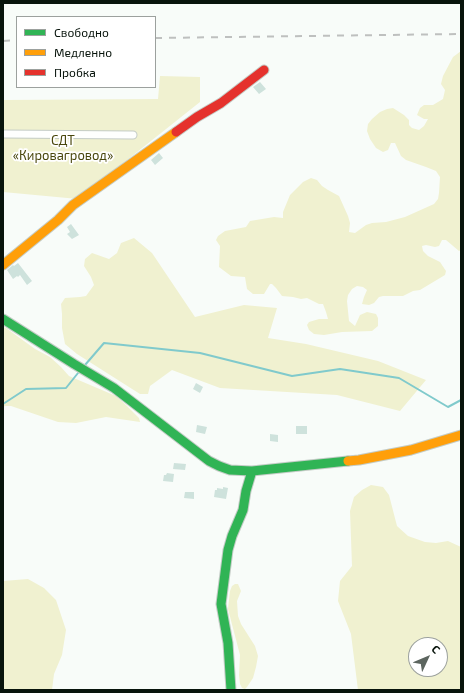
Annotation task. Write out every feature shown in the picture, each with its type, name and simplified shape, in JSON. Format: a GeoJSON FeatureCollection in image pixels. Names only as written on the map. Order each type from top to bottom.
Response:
{"type":"FeatureCollection","features":[{"type":"Feature","properties":{"kind":"street"},"geometry":{"type":"LineString","coordinates":[[3,266],[58,220],[73,205],[197,117],[221,103],[264,70]]}},
{"type":"Feature","properties":{"kind":"street"},"geometry":{"type":"LineString","coordinates":[[3,134],[133,135]]}},
{"type":"Feature","properties":{"kind":"street"},"geometry":{"type":"LineString","coordinates":[[3,319],[114,388],[209,461],[230,470],[252,471],[359,460],[411,450],[461,435]]}},
{"type":"Feature","properties":{"kind":"street"},"geometry":{"type":"LineString","coordinates":[[231,690],[228,643],[222,612],[222,598],[228,550],[243,510],[246,491],[252,471]]}},
{"type":"Feature","properties":{"kind":"green space"},"geometry":{"type":"Polygon","coordinates":[[[461,51],[461,250],[459,251],[446,240],[442,240],[439,246],[435,247],[426,245],[422,246],[423,251],[428,256],[440,262],[446,271],[445,275],[420,290],[413,291],[403,296],[379,297],[374,303],[369,305],[362,304],[367,290],[363,287],[357,286],[352,289],[348,295],[347,301],[349,321],[355,326],[360,315],[367,312],[376,314],[378,318],[378,326],[372,331],[342,332],[324,335],[314,334],[309,330],[307,325],[309,322],[319,319],[328,319],[323,304],[319,304],[307,298],[301,299],[282,296],[272,284],[270,284],[264,294],[253,294],[247,289],[245,277],[231,276],[219,267],[220,246],[216,240],[218,236],[225,231],[246,227],[250,221],[274,217],[283,218],[283,212],[290,195],[303,182],[311,178],[317,180],[322,186],[339,196],[350,223],[349,232],[355,233],[366,225],[372,223],[386,222],[405,217],[434,204],[438,199],[440,177],[436,171],[406,160],[401,156],[395,143],[391,143],[388,150],[383,152],[376,148],[367,131],[368,124],[380,112],[393,108],[409,120],[409,125],[412,128],[419,130],[424,126],[428,119],[424,119],[417,115],[420,108],[424,105],[433,105],[443,99],[445,90],[441,84],[443,76],[453,57],[461,51]]]}},
{"type":"Feature","properties":{"kind":"green space","name":"СДТ «Кировагровод»"},"geometry":{"type":"Polygon","coordinates":[[[160,76],[200,77],[200,102],[78,199],[3,192],[3,100],[158,99],[160,76]]]}},
{"type":"Feature","properties":{"kind":"green space"},"geometry":{"type":"Polygon","coordinates":[[[134,238],[152,253],[195,317],[244,305],[277,308],[268,338],[306,344],[378,361],[426,380],[400,411],[337,395],[220,388],[172,370],[150,386],[148,394],[140,394],[77,354],[65,344],[62,328],[61,304],[65,298],[86,296],[94,285],[84,266],[85,259],[92,253],[109,259],[117,253],[121,243],[134,238]]]}},
{"type":"Feature","properties":{"kind":"green space"},"geometry":{"type":"Polygon","coordinates":[[[3,327],[35,349],[50,357],[69,376],[116,396],[139,418],[140,422],[106,417],[76,423],[58,422],[11,406],[3,407],[3,327]]]}},
{"type":"Feature","properties":{"kind":"green space"},"geometry":{"type":"Polygon","coordinates":[[[371,485],[383,487],[389,495],[397,526],[408,536],[425,542],[436,543],[448,541],[461,547],[461,690],[358,690],[351,634],[338,601],[340,581],[352,566],[350,511],[354,497],[371,485]]]}},
{"type":"Feature","properties":{"kind":"green space"},"geometry":{"type":"Polygon","coordinates":[[[28,579],[44,588],[56,600],[66,630],[62,655],[54,674],[52,690],[3,690],[3,581],[28,579]]]}},
{"type":"Feature","properties":{"kind":"green space"},"geometry":{"type":"Polygon","coordinates":[[[238,584],[241,591],[237,601],[238,616],[241,624],[255,646],[258,656],[253,678],[245,689],[242,688],[240,684],[240,655],[228,609],[230,591],[232,586],[238,584]]]}},
{"type":"Feature","properties":{"kind":"building"},"geometry":{"type":"Polygon","coordinates":[[[260,82],[266,89],[259,94],[253,87],[260,82]]]}},
{"type":"Feature","properties":{"kind":"building"},"geometry":{"type":"Polygon","coordinates":[[[159,153],[163,158],[155,165],[151,160],[159,153]]]}},
{"type":"Feature","properties":{"kind":"building"},"geometry":{"type":"Polygon","coordinates":[[[71,224],[79,235],[72,239],[67,234],[70,232],[67,227],[71,224]]]}},
{"type":"Feature","properties":{"kind":"building"},"geometry":{"type":"Polygon","coordinates":[[[18,263],[32,281],[27,285],[20,275],[13,279],[7,270],[18,263]]]}},
{"type":"Feature","properties":{"kind":"building"},"geometry":{"type":"Polygon","coordinates":[[[196,383],[203,387],[200,393],[193,389],[196,383]]]}},
{"type":"Feature","properties":{"kind":"building"},"geometry":{"type":"Polygon","coordinates":[[[197,425],[207,427],[205,434],[196,432],[197,425]]]}},
{"type":"Feature","properties":{"kind":"building"},"geometry":{"type":"Polygon","coordinates":[[[296,426],[307,426],[307,434],[296,434],[296,426]]]}},
{"type":"Feature","properties":{"kind":"building"},"geometry":{"type":"Polygon","coordinates":[[[270,434],[278,435],[278,442],[270,441],[270,434]]]}},
{"type":"Feature","properties":{"kind":"building"},"geometry":{"type":"Polygon","coordinates":[[[174,463],[186,464],[185,470],[173,469],[174,463]]]}},
{"type":"Feature","properties":{"kind":"building"},"geometry":{"type":"Polygon","coordinates":[[[167,473],[174,474],[173,482],[163,481],[164,475],[167,473]]]}},
{"type":"Feature","properties":{"kind":"building"},"geometry":{"type":"Polygon","coordinates":[[[223,487],[228,488],[226,499],[214,497],[215,490],[217,490],[217,488],[223,489],[223,487]]]}},
{"type":"Feature","properties":{"kind":"building"},"geometry":{"type":"Polygon","coordinates":[[[185,492],[194,492],[194,499],[184,498],[185,492]]]}},
{"type":"Feature","properties":{"kind":"waterway"},"geometry":{"type":"LineString","coordinates":[[85,365],[104,343],[200,353],[292,376],[340,369],[399,378],[448,407],[461,400]]}},
{"type":"Feature","properties":{"kind":"waterway"},"geometry":{"type":"LineString","coordinates":[[3,404],[26,389],[66,388],[78,373]]}},
{"type":"Feature","properties":{"kind":"railway"},"geometry":{"type":"LineString","coordinates":[[156,38],[461,34]]}},
{"type":"Feature","properties":{"kind":"railway"},"geometry":{"type":"LineString","coordinates":[[3,41],[16,40]]}},
{"type":"Feature","properties":{"kind":"traffic: fast"},"geometry":{"type":"LineString","coordinates":[[3,319],[114,388],[209,461],[219,466],[230,470],[252,471],[348,461]]}},
{"type":"Feature","properties":{"kind":"traffic: fast"},"geometry":{"type":"LineString","coordinates":[[231,690],[228,643],[221,604],[228,550],[243,510],[246,491],[252,471]]}},
{"type":"Feature","properties":{"kind":"traffic: slow"},"geometry":{"type":"LineString","coordinates":[[3,265],[58,220],[73,205],[176,132]]}},
{"type":"Feature","properties":{"kind":"traffic: slow"},"geometry":{"type":"LineString","coordinates":[[348,461],[411,450],[461,435]]}},
{"type":"Feature","properties":{"kind":"traffic: jam"},"geometry":{"type":"LineString","coordinates":[[176,132],[197,117],[221,103],[264,70]]}}]}
